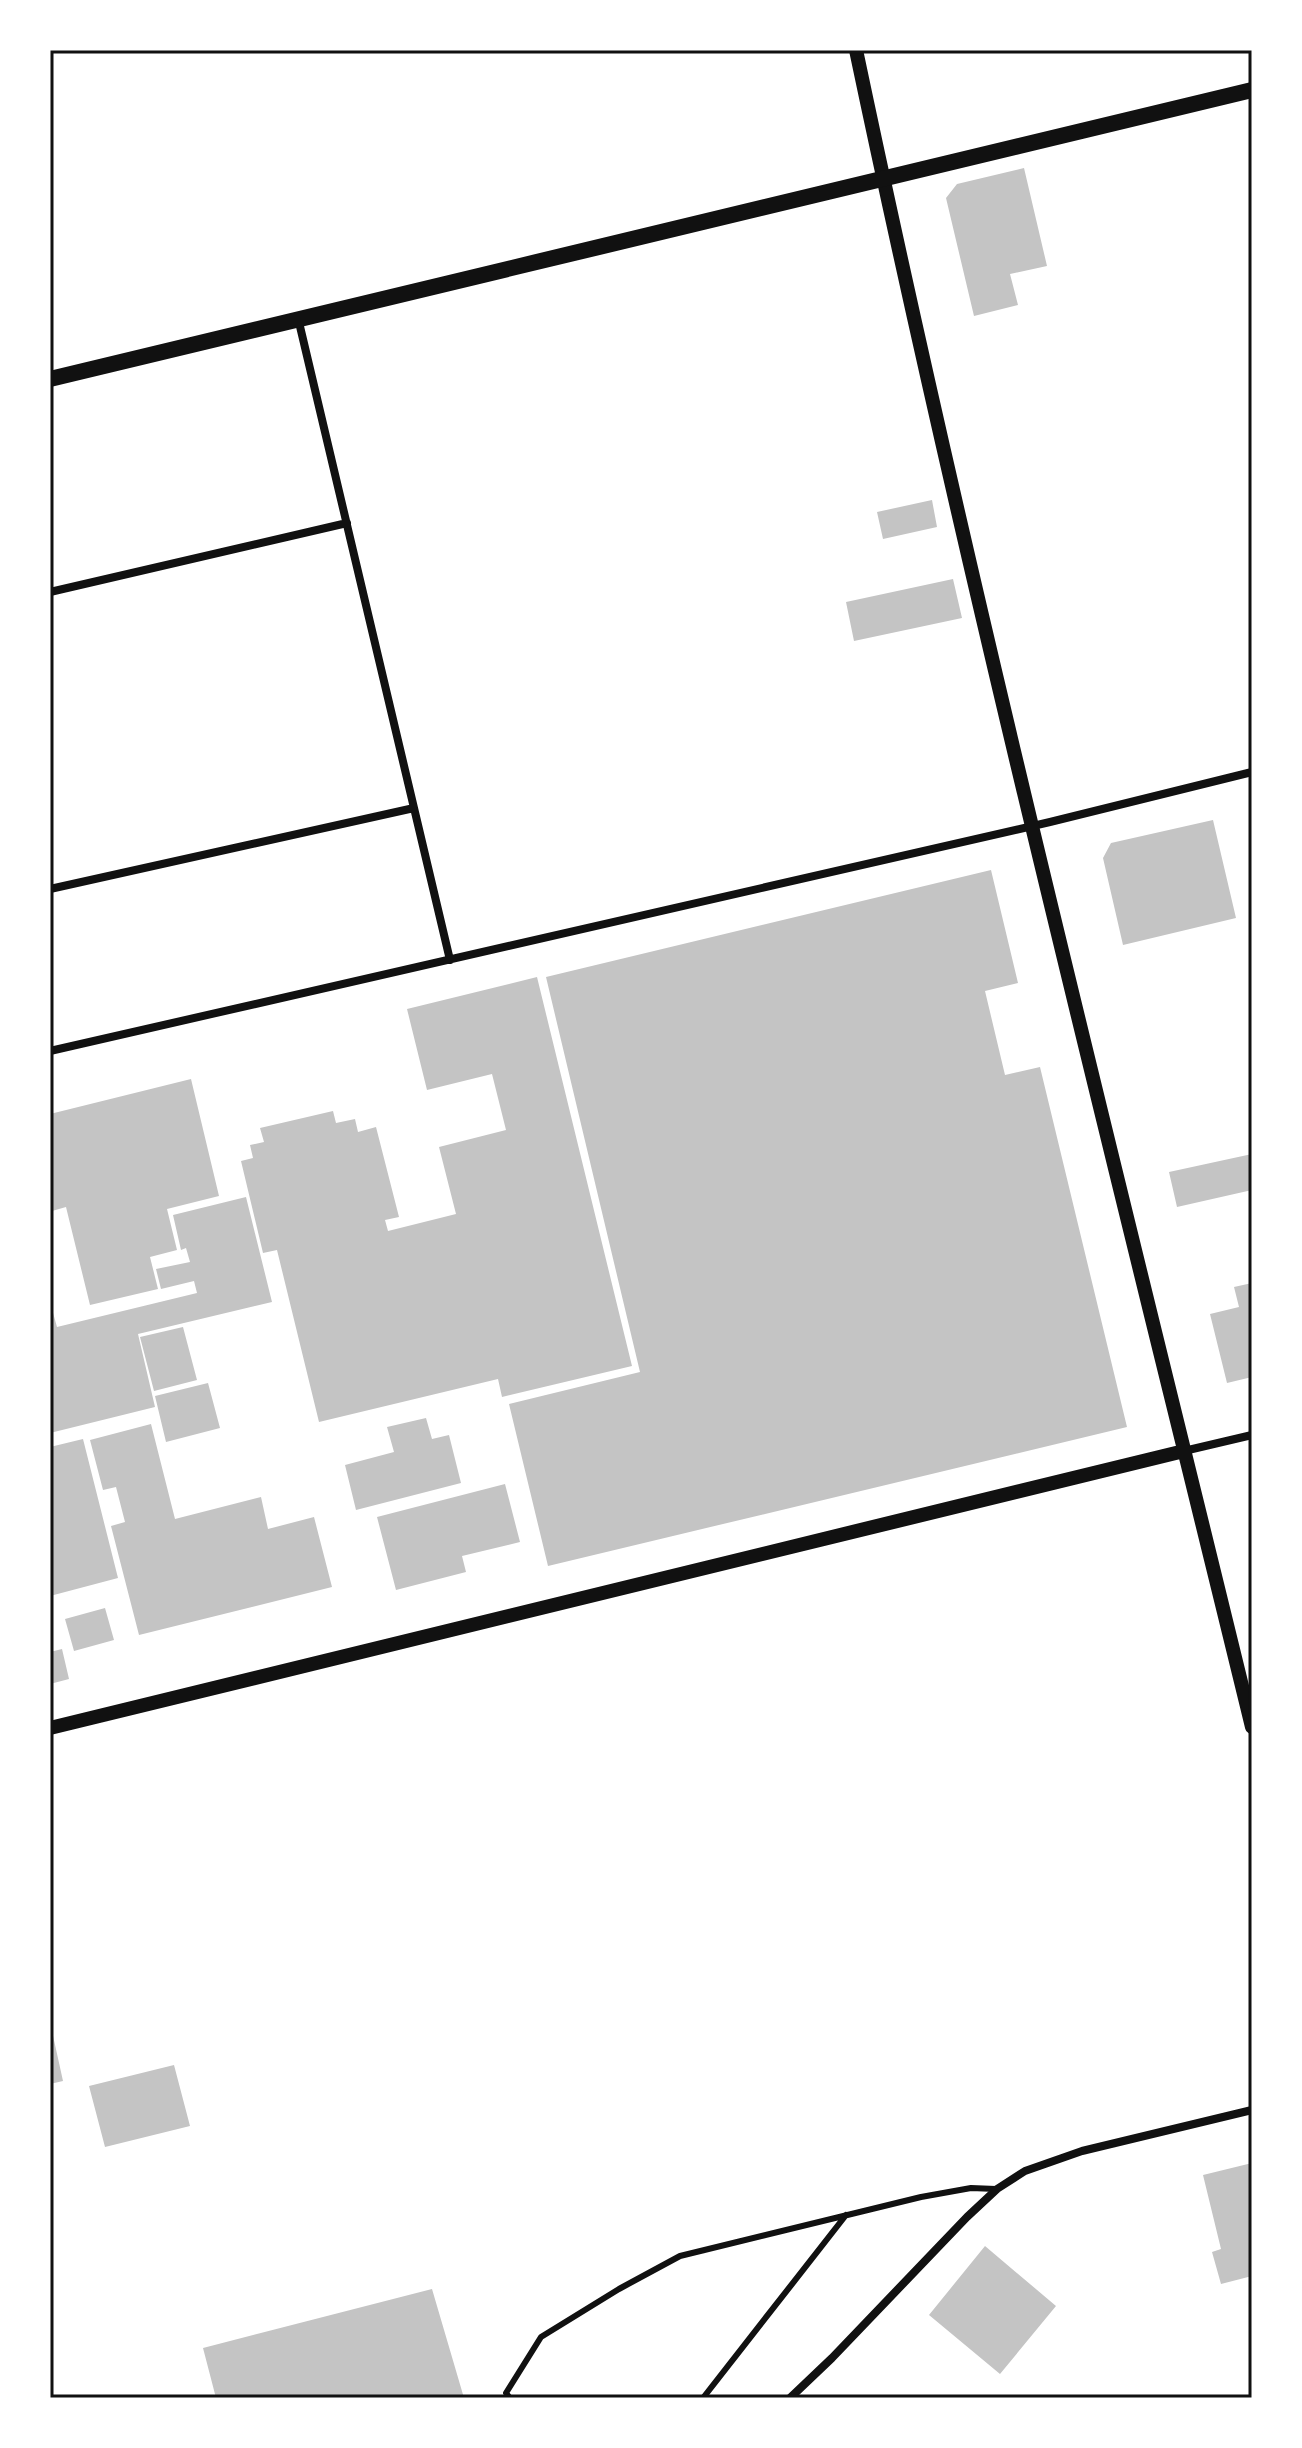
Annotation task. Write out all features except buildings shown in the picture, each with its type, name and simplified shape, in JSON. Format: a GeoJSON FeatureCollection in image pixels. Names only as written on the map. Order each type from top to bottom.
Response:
{"type":"FeatureCollection","features":[{"type":"Feature","properties":{"kind":"main road"},"geometry":{"type":"LineString","coordinates":[[50,379],[1252,90]]}},
{"type":"Feature","properties":{"kind":"street"},"geometry":{"type":"LineString","coordinates":[[856,50],[1031,826],[1252,1727]]}},
{"type":"Feature","properties":{"kind":"street"},"geometry":{"type":"LineString","coordinates":[[298,318],[450,960]]}},
{"type":"Feature","properties":{"kind":"street"},"geometry":{"type":"LineString","coordinates":[[50,592],[347,523]]}},
{"type":"Feature","properties":{"kind":"street"},"geometry":{"type":"LineString","coordinates":[[50,1051],[1031,826],[1252,772]]}},
{"type":"Feature","properties":{"kind":"street"},"geometry":{"type":"LineString","coordinates":[[50,889],[414,808]]}},
{"type":"Feature","properties":{"kind":"street"},"geometry":{"type":"LineString","coordinates":[[50,1728],[1252,1435]]}},
{"type":"Feature","properties":{"kind":"street"},"geometry":{"type":"LineString","coordinates":[[790,2398],[967,2217],[997,2189],[1025,2171],[1082,2151],[1252,2110]]}},
{"type":"Feature","properties":{"kind":"lane"},"geometry":{"type":"LineString","coordinates":[[510,2398],[506,2393],[541,2337],[680,2256],[933,2194],[971,2188],[997,2189]]}},
{"type":"Feature","properties":{"kind":"lane"},"geometry":{"type":"LineString","coordinates":[[703,2398],[846,2215]]}}]}
